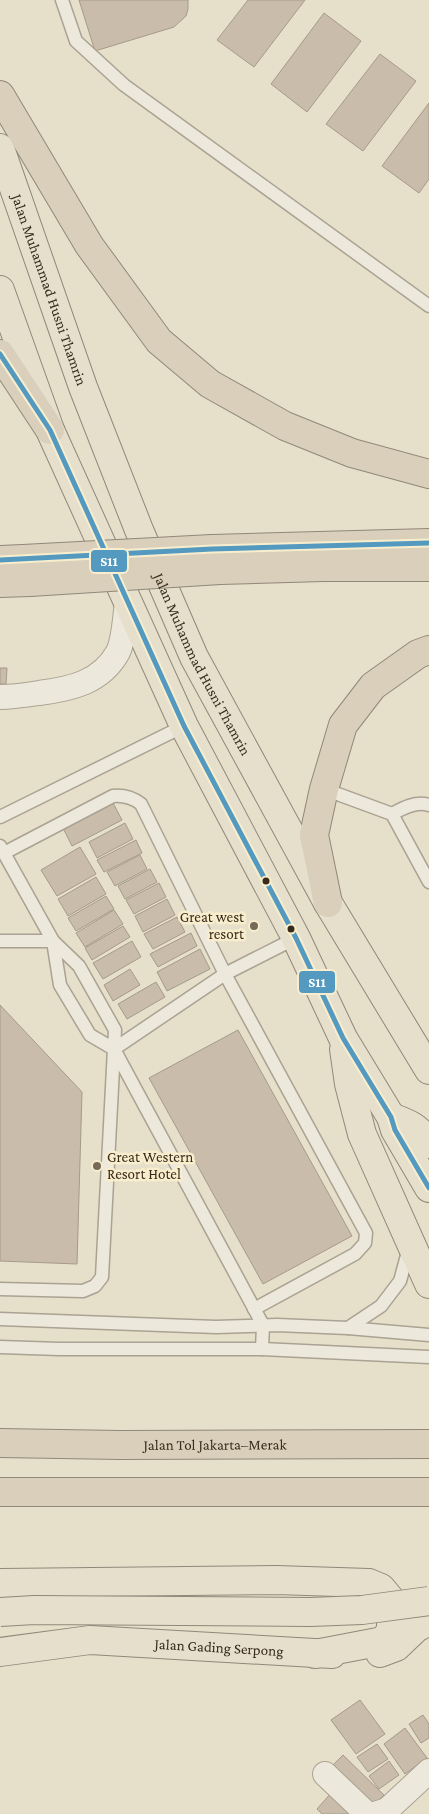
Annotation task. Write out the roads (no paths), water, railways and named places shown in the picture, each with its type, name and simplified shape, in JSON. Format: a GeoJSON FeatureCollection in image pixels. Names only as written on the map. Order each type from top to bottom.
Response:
{"type":"FeatureCollection","features":[{"type":"Feature","properties":{"kind":"highway"},"geometry":{"type":"LineString","coordinates":[[0,95],[89,245],[159,341],[210,384],[285,426],[352,453],[429,474]]}},
{"type":"Feature","properties":{"kind":"highway"},"geometry":{"type":"LineString","coordinates":[[0,354],[50,430]]}},
{"type":"Feature","properties":{"kind":"highway"},"geometry":{"type":"LineString","coordinates":[[0,583],[18,567],[216,560],[429,543]]}},
{"type":"Feature","properties":{"kind":"highway"},"geometry":{"type":"LineString","coordinates":[[216,560],[324,567],[429,567]]}},
{"type":"Feature","properties":{"kind":"highway"},"geometry":{"type":"LineString","coordinates":[[328,903],[314,835],[324,789],[343,725],[373,686],[418,654],[429,650]]}},
{"type":"Feature","properties":{"kind":"highway","name":"Jalan Tol Jakarta–Merak"},"geometry":{"type":"LineString","coordinates":[[0,1443],[120,1445],[429,1444]]}},
{"type":"Feature","properties":{"kind":"highway"},"geometry":{"type":"LineString","coordinates":[[0,1492],[429,1492]]}},
{"type":"Feature","properties":{"kind":"main road","name":"Jalan Muhammad Husni Thamrin"},"geometry":{"type":"LineString","coordinates":[[0,148],[84,386],[147,548],[194,657],[328,903],[429,1070]]}},
{"type":"Feature","properties":{"kind":"main road"},"geometry":{"type":"LineString","coordinates":[[0,290],[50,430],[184,726],[296,938],[342,1038],[392,1117],[395,1130],[429,1188]]}},
{"type":"Feature","properties":{"kind":"main road"},"geometry":{"type":"LineString","coordinates":[[342,1038],[349,1084],[362,1134],[429,1284]]}},
{"type":"Feature","properties":{"kind":"main road"},"geometry":{"type":"LineString","coordinates":[[392,1117],[411,1124],[422,1133],[429,1144]]}},
{"type":"Feature","properties":{"kind":"main road"},"geometry":{"type":"LineString","coordinates":[[0,1583],[276,1580],[369,1584],[382,1588],[391,1600],[391,1631],[383,1640],[315,1654]]}},
{"type":"Feature","properties":{"kind":"main road"},"geometry":{"type":"LineString","coordinates":[[0,1612],[34,1610],[310,1612],[362,1610],[429,1601]]}},
{"type":"Feature","properties":{"kind":"main road","name":"Jalan Gading Serpong"},"geometry":{"type":"LineString","coordinates":[[0,1652],[90,1640],[315,1654],[374,1655],[396,1647],[416,1628],[429,1621]]}},
{"type":"Feature","properties":{"kind":"street"},"geometry":{"type":"LineString","coordinates":[[0,697],[69,689],[99,674],[110,664],[119,650],[128,602]]}},
{"type":"Feature","properties":{"kind":"street"},"geometry":{"type":"LineString","coordinates":[[375,1814],[386,1810],[429,1771]]}},
{"type":"Feature","properties":{"kind":"street"},"geometry":{"type":"LineString","coordinates":[[325,1774],[367,1814]]}},
{"type":"Feature","properties":{"kind":"lane"},"geometry":{"type":"LineString","coordinates":[[62,0],[76,41],[124,85],[429,306]]}},
{"type":"Feature","properties":{"kind":"lane"},"geometry":{"type":"LineString","coordinates":[[0,817],[184,726]]}},
{"type":"Feature","properties":{"kind":"lane"},"geometry":{"type":"LineString","coordinates":[[324,789],[392,814],[429,882]]}},
{"type":"Feature","properties":{"kind":"lane"},"geometry":{"type":"LineString","coordinates":[[0,1288],[83,1291],[95,1286],[102,1276],[115,1030],[79,966],[53,941],[2,850],[112,796],[122,795],[134,798],[141,804],[225,974],[366,1233],[365,1243],[355,1254],[254,1309]]}},
{"type":"Feature","properties":{"kind":"lane"},"geometry":{"type":"LineString","coordinates":[[392,814],[407,806],[429,805]]}},
{"type":"Feature","properties":{"kind":"lane"},"geometry":{"type":"LineString","coordinates":[[114,1049],[225,974],[296,938]]}},
{"type":"Feature","properties":{"kind":"lane"},"geometry":{"type":"LineString","coordinates":[[0,941],[53,941]]}},
{"type":"Feature","properties":{"kind":"lane"},"geometry":{"type":"LineString","coordinates":[[53,941],[60,984],[90,1035],[114,1049],[263,1325],[262,1349]]}},
{"type":"Feature","properties":{"kind":"lane"},"geometry":{"type":"LineString","coordinates":[[348,1328],[382,1306],[400,1281],[411,1243]]}},
{"type":"Feature","properties":{"kind":"lane"},"geometry":{"type":"LineString","coordinates":[[0,1319],[216,1327],[263,1325],[348,1328],[429,1335]]}},
{"type":"Feature","properties":{"kind":"lane"},"geometry":{"type":"LineString","coordinates":[[0,1347],[59,1349],[262,1349],[429,1357]]}},
{"type":"Feature","properties":{"kind":"place","name":"Great west resort"},"geometry":{"type":"Point","coordinates":[254,926]}},
{"type":"Feature","properties":{"kind":"place","name":"Great Western Resort Hotel"},"geometry":{"type":"Point","coordinates":[97,1166]}}]}
